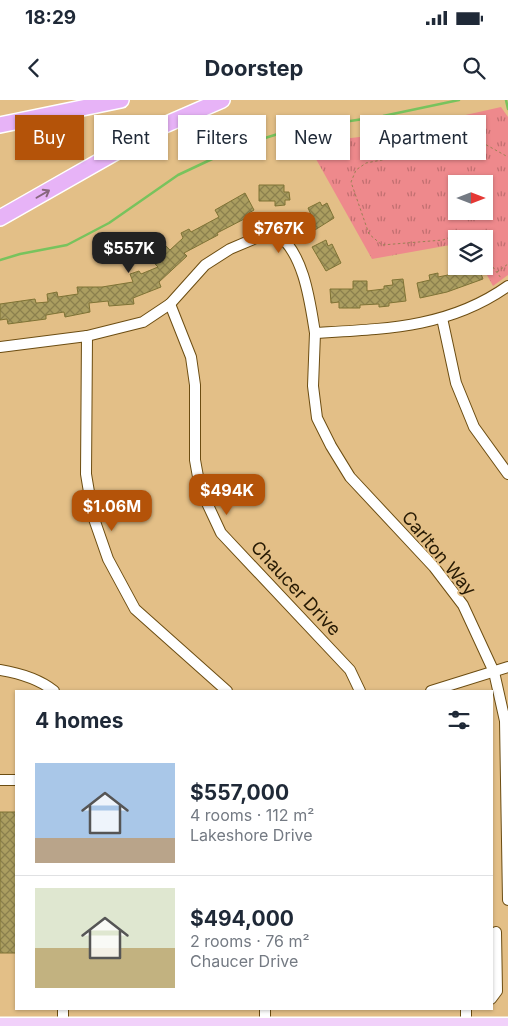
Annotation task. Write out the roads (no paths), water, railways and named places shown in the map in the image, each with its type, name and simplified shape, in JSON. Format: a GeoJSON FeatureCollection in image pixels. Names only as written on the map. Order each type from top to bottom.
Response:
{"type":"FeatureCollection","features":[{"type":"Feature","properties":{"kind":"highway"},"geometry":{"type":"LineString","coordinates":[[0,125],[121,100]]}},
{"type":"Feature","properties":{"kind":"highway"},"geometry":{"type":"LineString","coordinates":[[0,218],[160,127],[222,100]]}},
{"type":"Feature","properties":{"kind":"main road"},"geometry":{"type":"LineString","coordinates":[[0,1024],[508,1024]]}},
{"type":"Feature","properties":{"kind":"street","name":"Carlton Way"},"geometry":{"type":"LineString","coordinates":[[0,347],[87,336],[143,322],[170,304],[205,265],[224,253],[263,235],[277,234],[286,241],[308,288],[315,333],[314,394],[318,418],[331,446],[350,476],[434,567],[463,605],[494,672],[504,721],[508,900]]}},
{"type":"Feature","properties":{"kind":"street"},"geometry":{"type":"LineString","coordinates":[[315,333],[396,329],[442,318],[486,301],[506,283]]}},
{"type":"Feature","properties":{"kind":"street","name":"Chaucer Drive"},"geometry":{"type":"LineString","coordinates":[[170,304],[191,357],[194,385],[194,460],[200,488],[221,533],[350,670],[360,690]]}},
{"type":"Feature","properties":{"kind":"street"},"geometry":{"type":"LineString","coordinates":[[442,318],[456,383],[474,427],[508,474]]}},
{"type":"Feature","properties":{"kind":"street"},"geometry":{"type":"LineString","coordinates":[[87,336],[86,474],[93,516],[108,559],[135,609],[226,690]]}},
{"type":"Feature","properties":{"kind":"street"},"geometry":{"type":"LineString","coordinates":[[434,690],[508,667]]}},
{"type":"Feature","properties":{"kind":"street"},"geometry":{"type":"LineString","coordinates":[[0,670],[16,673],[53,690]]}},
{"type":"Feature","properties":{"kind":"street"},"geometry":{"type":"LineString","coordinates":[[0,780],[15,780]]}},
{"type":"Feature","properties":{"kind":"street"},"geometry":{"type":"LineString","coordinates":[[493,996],[497,991],[494,976],[494,932],[508,932]]}},
{"type":"Feature","properties":{"kind":"street"},"geometry":{"type":"LineString","coordinates":[[63,1010],[63,1024]]}},
{"type":"Feature","properties":{"kind":"street"},"geometry":{"type":"LineString","coordinates":[[265,1010],[265,1025]]}},
{"type":"Feature","properties":{"kind":"street"},"geometry":{"type":"LineString","coordinates":[[466,1010],[466,1024]]}},
{"type":"Feature","properties":{"kind":"waterway"},"geometry":{"type":"LineString","coordinates":[[0,260],[67,245],[109,223],[178,175],[242,145],[291,130],[383,116],[459,100]]}},
{"type":"Feature","properties":{"kind":"waterway"},"geometry":{"type":"LineString","coordinates":[[506,100],[508,109]]}}]}
